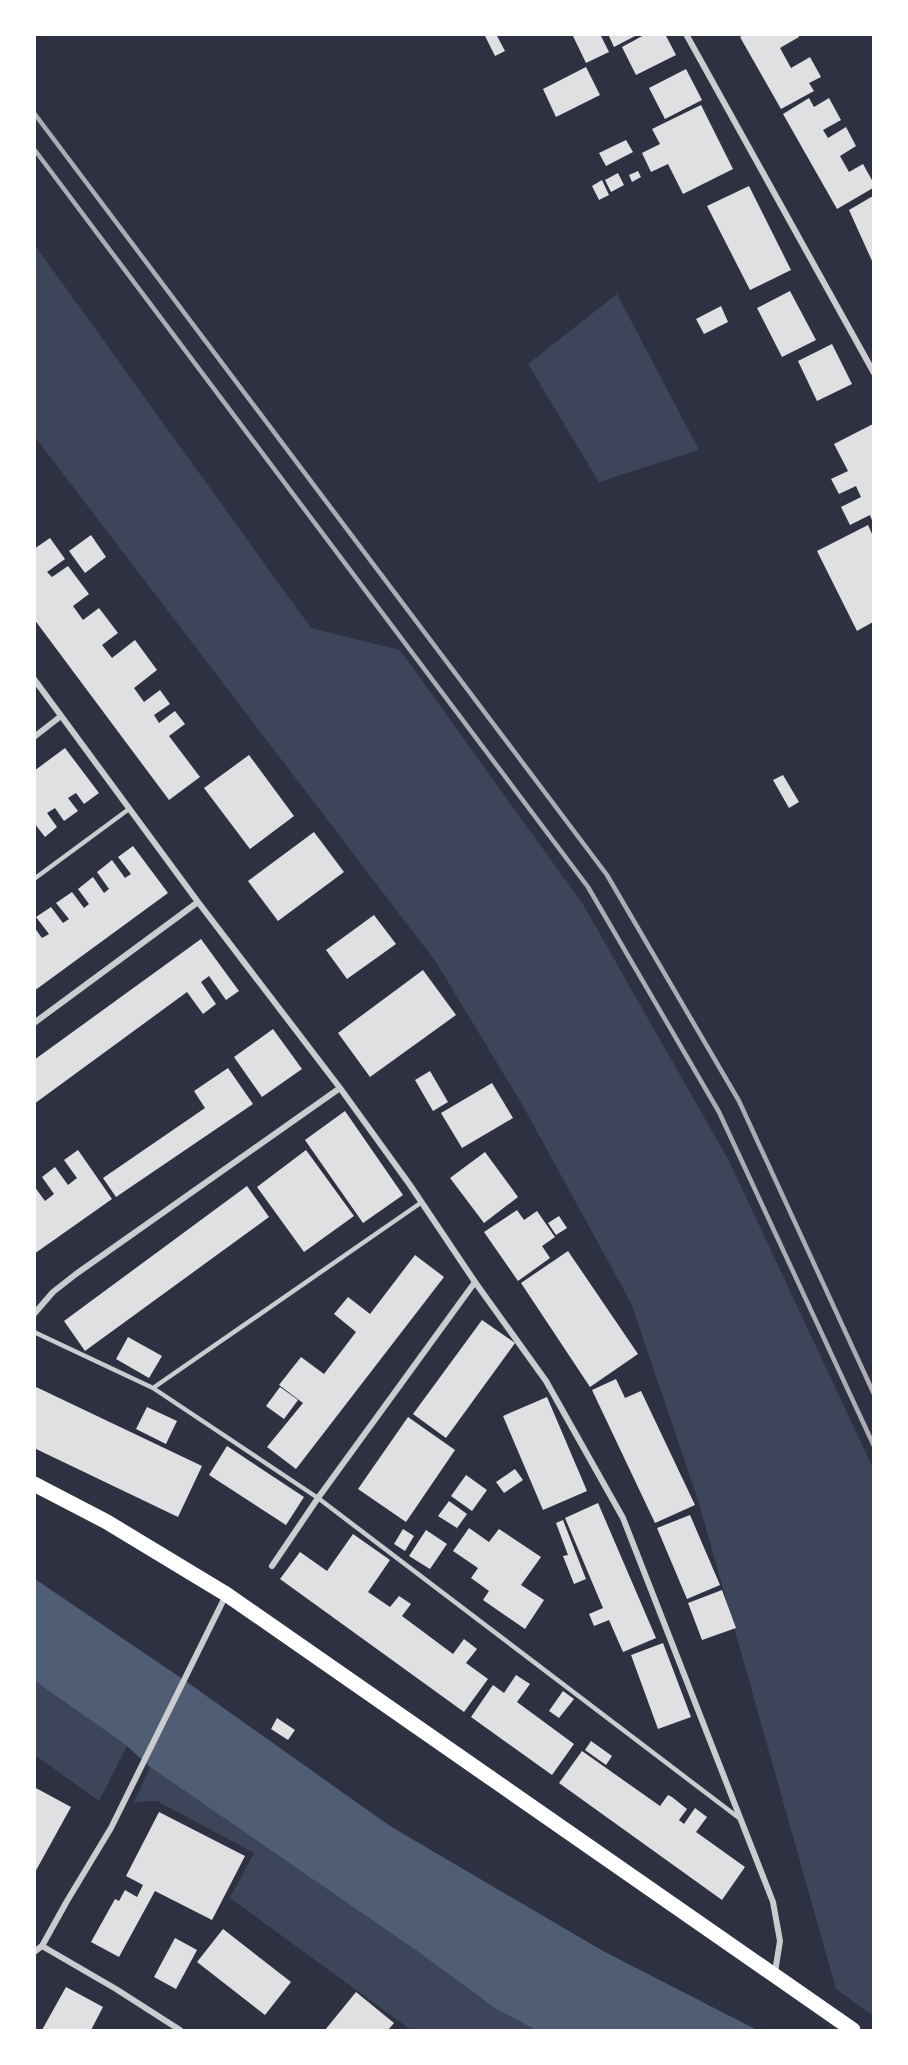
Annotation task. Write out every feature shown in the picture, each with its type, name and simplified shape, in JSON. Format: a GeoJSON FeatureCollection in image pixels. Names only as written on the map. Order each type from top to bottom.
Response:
{"type":"FeatureCollection","features":[{"type":"Feature","properties":{"kind":"main road"},"geometry":{"type":"LineString","coordinates":[[34,1484],[106,1522],[226,1594],[853,2031]]}},
{"type":"Feature","properties":{"kind":"street"},"geometry":{"type":"LineString","coordinates":[[686,34],[873,373]]}},
{"type":"Feature","properties":{"kind":"street"},"geometry":{"type":"LineString","coordinates":[[34,679],[198,902],[340,1088],[546,1381],[623,1518],[773,1902],[780,1941],[774,1976]]}},
{"type":"Feature","properties":{"kind":"street"},"geometry":{"type":"LineString","coordinates":[[34,737],[61,716]]}},
{"type":"Feature","properties":{"kind":"street"},"geometry":{"type":"LineString","coordinates":[[34,1023],[198,902]]}},
{"type":"Feature","properties":{"kind":"street"},"geometry":{"type":"LineString","coordinates":[[34,1314],[53,1292],[76,1274],[340,1088]]}},
{"type":"Feature","properties":{"kind":"street"},"geometry":{"type":"LineString","coordinates":[[272,1566],[318,1498],[475,1282]]}},
{"type":"Feature","properties":{"kind":"street"},"geometry":{"type":"LineString","coordinates":[[34,1952],[42,1946],[111,1828],[226,1594]]}},
{"type":"Feature","properties":{"kind":"street"},"geometry":{"type":"LineString","coordinates":[[42,1946],[116,1989],[180,2031]]}},
{"type":"Feature","properties":{"kind":"lane"},"geometry":{"type":"LineString","coordinates":[[34,879],[129,809]]}},
{"type":"Feature","properties":{"kind":"lane"},"geometry":{"type":"LineString","coordinates":[[153,1388],[422,1202]]}},
{"type":"Feature","properties":{"kind":"lane"},"geometry":{"type":"LineString","coordinates":[[34,1332],[153,1388],[318,1498],[741,1819]]}},
{"type":"Feature","properties":{"kind":"shaded area"},"geometry":{"type":"Polygon","coordinates":[[[34,244],[311,628],[400,650],[584,906],[729,1161],[873,1468],[873,2016],[836,1989],[698,1500],[631,1303],[523,1106],[436,962],[35,437],[34,244]]]}},
{"type":"Feature","properties":{"kind":"shaded area"},"geometry":{"type":"Polygon","coordinates":[[[617,294],[699,450],[599,482],[528,364],[617,294]]]}},
{"type":"Feature","properties":{"kind":"shaded area"},"geometry":{"type":"Polygon","coordinates":[[[35,1579],[184,1680],[390,1826],[603,1951],[757,2030],[536,2030],[496,2009],[417,1951],[150,1767],[127,1746],[35,1681],[35,1579]]]}},
{"type":"Feature","properties":{"kind":"shaded area"},"geometry":{"type":"Polygon","coordinates":[[[35,1681],[127,1746],[99,1801],[35,1755],[35,1681]]]}},
{"type":"Feature","properties":{"kind":"shaded area"},"geometry":{"type":"Polygon","coordinates":[[[150,1767],[417,1951],[496,2009],[536,2030],[411,2030],[230,1898],[254,1853],[157,1801],[134,1802],[150,1767]]]}},
{"type":"Feature","properties":{"kind":"building"},"geometry":{"type":"Polygon","coordinates":[[[484,34],[496,34],[505,51],[495,56],[484,34]]]}},
{"type":"Feature","properties":{"kind":"building"},"geometry":{"type":"Polygon","coordinates":[[[572,34],[600,34],[609,52],[586,63],[572,34]]]}},
{"type":"Feature","properties":{"kind":"building"},"geometry":{"type":"Polygon","coordinates":[[[608,34],[639,34],[614,47],[608,34]]]}},
{"type":"Feature","properties":{"kind":"building"},"geometry":{"type":"Polygon","coordinates":[[[646,34],[665,34],[676,55],[636,75],[622,47],[646,34]]]}},
{"type":"Feature","properties":{"kind":"building"},"geometry":{"type":"Polygon","coordinates":[[[745,34],[798,34],[799,37],[780,48],[791,68],[810,57],[821,77],[809,83],[814,91],[781,109],[740,37],[745,34]]]}},
{"type":"Feature","properties":{"kind":"building"},"geometry":{"type":"Polygon","coordinates":[[[586,67],[600,95],[556,117],[543,89],[586,67]]]}},
{"type":"Feature","properties":{"kind":"building"},"geometry":{"type":"Polygon","coordinates":[[[686,69],[702,100],[665,119],[649,88],[686,69]]]}},
{"type":"Feature","properties":{"kind":"building"},"geometry":{"type":"Polygon","coordinates":[[[809,98],[814,107],[829,98],[841,120],[823,130],[828,138],[846,127],[856,146],[840,156],[849,172],[863,164],[873,182],[873,188],[837,209],[783,114],[809,98]]]}},
{"type":"Feature","properties":{"kind":"building"},"geometry":{"type":"Polygon","coordinates":[[[701,105],[733,169],[683,194],[668,164],[651,172],[642,153],[660,144],[652,129],[701,105]]]}},
{"type":"Feature","properties":{"kind":"building"},"geometry":{"type":"Polygon","coordinates":[[[626,140],[633,152],[606,166],[599,153],[626,140]]]}},
{"type":"Feature","properties":{"kind":"building"},"geometry":{"type":"Polygon","coordinates":[[[638,171],[641,177],[632,182],[629,175],[638,171]]]}},
{"type":"Feature","properties":{"kind":"building"},"geometry":{"type":"Polygon","coordinates":[[[618,173],[624,185],[611,192],[605,180],[618,173]]]}},
{"type":"Feature","properties":{"kind":"building"},"geometry":{"type":"Polygon","coordinates":[[[602,180],[609,195],[599,200],[592,186],[602,180]]]}},
{"type":"Feature","properties":{"kind":"building"},"geometry":{"type":"Polygon","coordinates":[[[749,186],[791,270],[750,290],[707,206],[749,186]]]}},
{"type":"Feature","properties":{"kind":"building"},"geometry":{"type":"Polygon","coordinates":[[[873,196],[873,263],[849,210],[873,196]]]}},
{"type":"Feature","properties":{"kind":"building"},"geometry":{"type":"Polygon","coordinates":[[[790,291],[816,340],[782,357],[757,308],[790,291]]]}},
{"type":"Feature","properties":{"kind":"building"},"geometry":{"type":"Polygon","coordinates":[[[721,306],[728,322],[704,334],[696,319],[721,306]]]}},
{"type":"Feature","properties":{"kind":"building"},"geometry":{"type":"Polygon","coordinates":[[[832,344],[852,384],[817,401],[798,361],[832,344]]]}},
{"type":"Feature","properties":{"kind":"building"},"geometry":{"type":"Polygon","coordinates":[[[873,424],[873,523],[870,515],[850,525],[841,507],[861,497],[856,486],[839,494],[831,479],[848,471],[834,444],[873,424]]]}},
{"type":"Feature","properties":{"kind":"building"},"geometry":{"type":"Polygon","coordinates":[[[868,525],[873,536],[873,622],[857,631],[817,551],[868,525]]]}},
{"type":"Feature","properties":{"kind":"building"},"geometry":{"type":"Polygon","coordinates":[[[91,535],[106,557],[85,573],[69,551],[91,535]]]}},
{"type":"Feature","properties":{"kind":"building"},"geometry":{"type":"Polygon","coordinates":[[[50,538],[65,559],[47,572],[52,577],[68,566],[89,594],[73,606],[83,620],[99,608],[118,633],[102,645],[112,658],[135,640],[157,670],[134,688],[144,702],[160,690],[170,704],[154,715],[159,723],[175,711],[185,724],[169,736],[200,777],[169,800],[34,619],[34,549],[50,538]]]}},
{"type":"Feature","properties":{"kind":"building"},"geometry":{"type":"Polygon","coordinates":[[[65,748],[99,793],[84,804],[76,793],[68,798],[78,811],[64,821],[55,808],[47,813],[57,827],[45,837],[34,823],[34,771],[65,748]]]}},
{"type":"Feature","properties":{"kind":"building"},"geometry":{"type":"Polygon","coordinates":[[[249,755],[294,816],[250,849],[204,788],[249,755]]]}},
{"type":"Feature","properties":{"kind":"building"},"geometry":{"type":"Polygon","coordinates":[[[783,775],[799,802],[789,808],[773,780],[783,775]]]}},
{"type":"Feature","properties":{"kind":"building"},"geometry":{"type":"Polygon","coordinates":[[[314,832],[344,872],[278,921],[248,881],[314,832]]]}},
{"type":"Feature","properties":{"kind":"building"},"geometry":{"type":"Polygon","coordinates":[[[133,846],[168,893],[34,991],[34,927],[42,938],[49,934],[36,917],[51,907],[63,923],[69,919],[56,903],[72,892],[84,908],[89,904],[78,889],[93,877],[104,893],[109,889],[97,872],[112,860],[125,878],[131,874],[118,857],[133,846]]]}},
{"type":"Feature","properties":{"kind":"building"},"geometry":{"type":"Polygon","coordinates":[[[374,915],[396,944],[347,979],[326,950],[374,915]]]}},
{"type":"Feature","properties":{"kind":"building"},"geometry":{"type":"Polygon","coordinates":[[[201,939],[239,991],[226,1000],[209,976],[201,982],[216,1004],[203,1014],[187,992],[34,1104],[34,1060],[201,939]]]}},
{"type":"Feature","properties":{"kind":"building"},"geometry":{"type":"Polygon","coordinates":[[[423,970],[456,1015],[370,1077],[338,1033],[423,970]]]}},
{"type":"Feature","properties":{"kind":"building"},"geometry":{"type":"Polygon","coordinates":[[[273,1029],[302,1069],[262,1097],[234,1057],[273,1029]]]}},
{"type":"Feature","properties":{"kind":"building"},"geometry":{"type":"Polygon","coordinates":[[[228,1068],[253,1104],[116,1197],[103,1178],[205,1108],[194,1091],[228,1068]]]}},
{"type":"Feature","properties":{"kind":"building"},"geometry":{"type":"Polygon","coordinates":[[[430,1071],[448,1102],[433,1111],[415,1080],[430,1071]]]}},
{"type":"Feature","properties":{"kind":"building"},"geometry":{"type":"Polygon","coordinates":[[[492,1083],[513,1118],[462,1148],[441,1113],[492,1083]]]}},
{"type":"Feature","properties":{"kind":"building"},"geometry":{"type":"Polygon","coordinates":[[[345,1111],[403,1195],[363,1223],[305,1140],[345,1111]]]}},
{"type":"Feature","properties":{"kind":"building"},"geometry":{"type":"Polygon","coordinates":[[[78,1150],[112,1199],[34,1254],[34,1186],[45,1201],[54,1194],[42,1177],[55,1167],[68,1185],[77,1178],[64,1160],[78,1150]]]}},
{"type":"Feature","properties":{"kind":"building"},"geometry":{"type":"Polygon","coordinates":[[[306,1150],[354,1216],[304,1252],[257,1187],[306,1150]]]}},
{"type":"Feature","properties":{"kind":"building"},"geometry":{"type":"Polygon","coordinates":[[[485,1152],[518,1197],[484,1223],[450,1178],[485,1152]]]}},
{"type":"Feature","properties":{"kind":"building"},"geometry":{"type":"Polygon","coordinates":[[[247,1186],[269,1217],[85,1351],[64,1321],[247,1186]]]}},
{"type":"Feature","properties":{"kind":"building"},"geometry":{"type":"Polygon","coordinates":[[[517,1210],[524,1220],[537,1211],[555,1237],[542,1246],[550,1258],[518,1281],[484,1232],[517,1210]]]}},
{"type":"Feature","properties":{"kind":"building"},"geometry":{"type":"Polygon","coordinates":[[[559,1216],[567,1228],[556,1235],[548,1223],[559,1216]]]}},
{"type":"Feature","properties":{"kind":"building"},"geometry":{"type":"Polygon","coordinates":[[[568,1251],[638,1354],[590,1387],[521,1283],[568,1251]]]}},
{"type":"Feature","properties":{"kind":"building"},"geometry":{"type":"Polygon","coordinates":[[[415,1255],[444,1277],[296,1469],[267,1447],[303,1403],[279,1385],[301,1357],[324,1374],[356,1332],[334,1314],[348,1297],[370,1314],[415,1255]]]}},
{"type":"Feature","properties":{"kind":"building"},"geometry":{"type":"Polygon","coordinates":[[[482,1320],[515,1343],[446,1438],[413,1414],[482,1320]]]}},
{"type":"Feature","properties":{"kind":"building"},"geometry":{"type":"Polygon","coordinates":[[[128,1337],[162,1356],[149,1378],[116,1359],[128,1337]]]}},
{"type":"Feature","properties":{"kind":"building"},"geometry":{"type":"Polygon","coordinates":[[[616,1379],[625,1398],[641,1391],[695,1505],[655,1523],[592,1390],[616,1379]]]}},
{"type":"Feature","properties":{"kind":"building"},"geometry":{"type":"Polygon","coordinates":[[[34,1386],[202,1466],[178,1517],[34,1448],[34,1386]]]}},
{"type":"Feature","properties":{"kind":"building"},"geometry":{"type":"Polygon","coordinates":[[[280,1387],[298,1400],[284,1419],[266,1406],[280,1387]]]}},
{"type":"Feature","properties":{"kind":"building"},"geometry":{"type":"Polygon","coordinates":[[[547,1397],[587,1491],[543,1510],[503,1416],[547,1397]]]}},
{"type":"Feature","properties":{"kind":"building"},"geometry":{"type":"Polygon","coordinates":[[[147,1407],[177,1421],[166,1444],[136,1429],[147,1407]]]}},
{"type":"Feature","properties":{"kind":"building"},"geometry":{"type":"Polygon","coordinates":[[[408,1417],[455,1450],[406,1522],[358,1489],[408,1417]]]}},
{"type":"Feature","properties":{"kind":"building"},"geometry":{"type":"Polygon","coordinates":[[[227,1446],[304,1497],[286,1525],[209,1475],[227,1446]]]}},
{"type":"Feature","properties":{"kind":"building"},"geometry":{"type":"Polygon","coordinates":[[[515,1469],[523,1480],[504,1493],[496,1482],[515,1469]]]}},
{"type":"Feature","properties":{"kind":"building"},"geometry":{"type":"Polygon","coordinates":[[[466,1475],[487,1490],[472,1511],[451,1496],[466,1475]]]}},
{"type":"Feature","properties":{"kind":"building"},"geometry":{"type":"Polygon","coordinates":[[[449,1501],[467,1514],[457,1528],[438,1516],[449,1501]]]}},
{"type":"Feature","properties":{"kind":"building"},"geometry":{"type":"Polygon","coordinates":[[[598,1503],[656,1638],[623,1652],[609,1620],[594,1626],[589,1614],[603,1608],[565,1518],[598,1503]]]}},
{"type":"Feature","properties":{"kind":"building"},"geometry":{"type":"Polygon","coordinates":[[[690,1515],[720,1585],[687,1599],[657,1528],[690,1515]]]}},
{"type":"Feature","properties":{"kind":"building"},"geometry":{"type":"Polygon","coordinates":[[[563,1520],[586,1579],[574,1584],[563,1556],[568,1555],[556,1523],[563,1520]]]}},
{"type":"Feature","properties":{"kind":"building"},"geometry":{"type":"Polygon","coordinates":[[[469,1528],[489,1542],[499,1529],[541,1557],[521,1585],[544,1600],[525,1629],[483,1600],[489,1591],[471,1578],[478,1568],[453,1551],[469,1528]]]}},
{"type":"Feature","properties":{"kind":"building"},"geometry":{"type":"Polygon","coordinates":[[[403,1529],[414,1536],[405,1551],[394,1544],[403,1529]]]}},
{"type":"Feature","properties":{"kind":"building"},"geometry":{"type":"Polygon","coordinates":[[[426,1530],[447,1544],[430,1569],[409,1556],[426,1530]]]}},
{"type":"Feature","properties":{"kind":"building"},"geometry":{"type":"Polygon","coordinates":[[[353,1534],[390,1560],[368,1592],[390,1607],[399,1596],[411,1604],[402,1616],[453,1654],[464,1639],[477,1649],[466,1663],[488,1679],[464,1712],[280,1579],[300,1552],[327,1571],[353,1534]]]}},
{"type":"Feature","properties":{"kind":"building"},"geometry":{"type":"Polygon","coordinates":[[[722,1590],[736,1628],[702,1640],[688,1603],[722,1590]]]}},
{"type":"Feature","properties":{"kind":"building"},"geometry":{"type":"Polygon","coordinates":[[[663,1643],[691,1717],[658,1729],[631,1655],[663,1643]]]}},
{"type":"Feature","properties":{"kind":"building"},"geometry":{"type":"Polygon","coordinates":[[[516,1675],[530,1684],[517,1702],[574,1744],[552,1775],[471,1717],[493,1685],[504,1693],[516,1675]]]}},
{"type":"Feature","properties":{"kind":"building"},"geometry":{"type":"Polygon","coordinates":[[[563,1691],[574,1699],[559,1718],[549,1711],[563,1691]]]}},
{"type":"Feature","properties":{"kind":"building"},"geometry":{"type":"Polygon","coordinates":[[[277,1718],[295,1730],[288,1740],[271,1729],[277,1718]]]}},
{"type":"Feature","properties":{"kind":"building"},"geometry":{"type":"Polygon","coordinates":[[[591,1741],[612,1756],[606,1765],[585,1750],[591,1741]]]}},
{"type":"Feature","properties":{"kind":"building"},"geometry":{"type":"Polygon","coordinates":[[[582,1751],[660,1806],[668,1795],[672,1797],[687,1809],[679,1820],[684,1824],[695,1808],[707,1817],[696,1832],[745,1867],[722,1900],[559,1783],[582,1751]]]}},
{"type":"Feature","properties":{"kind":"building"},"geometry":{"type":"Polygon","coordinates":[[[34,1787],[71,1807],[34,1874],[34,1787]]]}},
{"type":"Feature","properties":{"kind":"building"},"geometry":{"type":"Polygon","coordinates":[[[159,1812],[245,1856],[212,1920],[155,1891],[119,1957],[91,1942],[115,1899],[119,1901],[125,1890],[137,1897],[143,1885],[126,1876],[159,1812]]]}},
{"type":"Feature","properties":{"kind":"building"},"geometry":{"type":"Polygon","coordinates":[[[223,1929],[291,1982],[265,2015],[197,1962],[223,1929]]]}},
{"type":"Feature","properties":{"kind":"building"},"geometry":{"type":"Polygon","coordinates":[[[175,1938],[197,1950],[176,1989],[154,1977],[175,1938]]]}},
{"type":"Feature","properties":{"kind":"building"},"geometry":{"type":"Polygon","coordinates":[[[66,1987],[103,2007],[91,2030],[42,2030],[66,1987]]]}},
{"type":"Feature","properties":{"kind":"building"},"geometry":{"type":"Polygon","coordinates":[[[356,1992],[394,2023],[388,2030],[325,2030],[356,1992]]]}},
{"type":"Feature","properties":{"kind":"railway"},"geometry":{"type":"LineString","coordinates":[[34,113],[607,875],[739,1101],[874,1394]]}},
{"type":"Feature","properties":{"kind":"railway"},"geometry":{"type":"LineString","coordinates":[[34,149],[588,887],[719,1112],[874,1446]]}}]}
